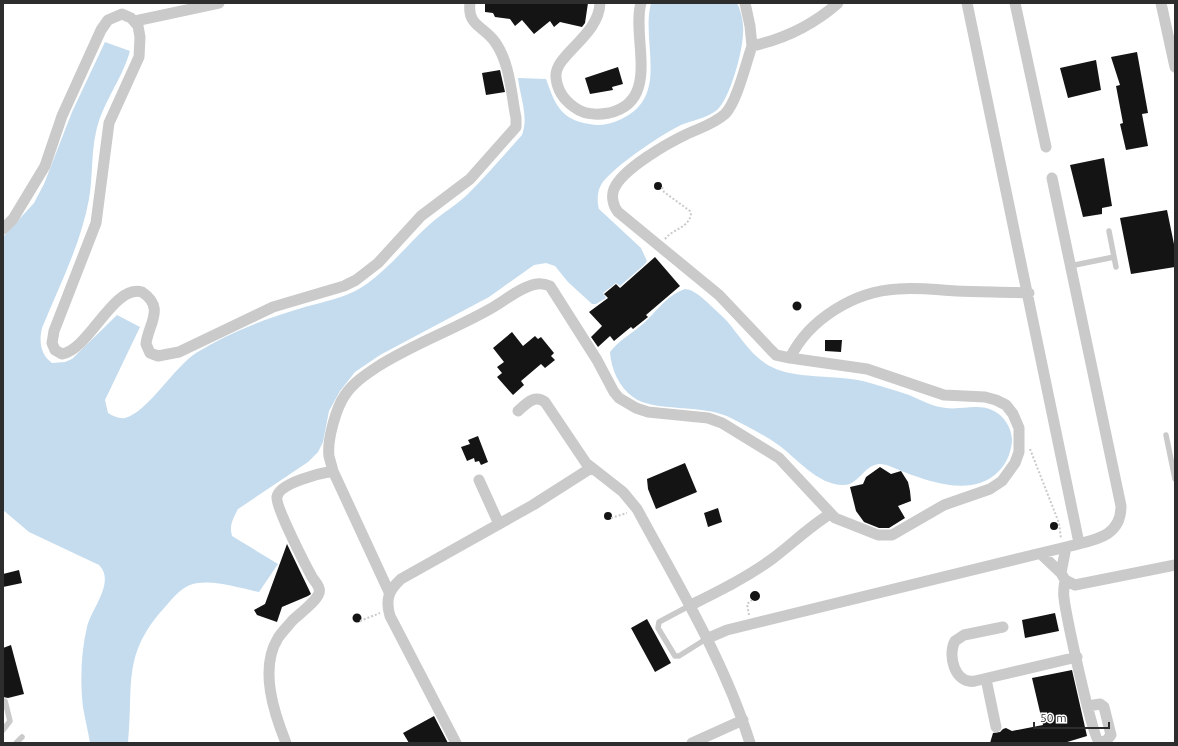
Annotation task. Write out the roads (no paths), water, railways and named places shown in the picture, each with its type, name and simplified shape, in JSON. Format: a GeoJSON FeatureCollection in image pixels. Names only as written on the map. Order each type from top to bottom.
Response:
{"type":"FeatureCollection","features":[{"type":"Feature","properties":{"kind":"street"},"geometry":{"type":"LineString","coordinates":[[135,21],[219,3]]}},
{"type":"Feature","properties":{"kind":"street"},"geometry":{"type":"LineString","coordinates":[[3,229],[13,219],[45,166],[62,116],[105,23],[112,17],[122,14],[135,21],[138,26],[140,38],[139,57],[109,123],[96,223],[52,339],[55,350],[62,354],[75,348],[121,297],[134,291],[145,294],[151,300],[154,307],[155,315],[146,341],[146,348],[154,354],[164,356],[190,347],[222,330],[273,307],[352,282],[375,266],[421,216],[470,179],[516,127],[516,118],[505,63],[492,38],[472,21],[469,13],[470,3]]}},
{"type":"Feature","properties":{"kind":"street"},"geometry":{"type":"LineString","coordinates":[[600,3],[597,20],[590,31],[560,63],[556,76],[561,93],[566,101],[576,109],[598,114],[611,112],[623,106],[635,95],[640,84],[639,17],[641,3]]}},
{"type":"Feature","properties":{"kind":"street"},"geometry":{"type":"LineString","coordinates":[[389,592],[333,471],[329,456],[336,413],[345,395],[358,381],[392,358],[420,342],[490,309],[527,286],[540,283],[550,286],[597,360],[614,392],[619,398],[636,408],[648,412],[708,418],[722,423],[779,458],[830,514],[839,520],[878,535],[892,535],[944,505],[990,489],[1002,481],[1015,463],[1019,452],[1019,428],[1013,414],[1006,405],[992,398],[944,395],[867,369],[776,355],[720,295],[618,212],[614,203],[614,188],[624,176],[652,153],[687,134],[704,127],[725,114],[733,102],[752,46],[750,26],[745,3]]}},
{"type":"Feature","properties":{"kind":"street"},"geometry":{"type":"LineString","coordinates":[[752,46],[780,39],[794,32],[838,3]]}},
{"type":"Feature","properties":{"kind":"street"},"geometry":{"type":"LineString","coordinates":[[968,3],[1029,293],[1079,543]]}},
{"type":"Feature","properties":{"kind":"street"},"geometry":{"type":"LineString","coordinates":[[1015,3],[1046,147]]}},
{"type":"Feature","properties":{"kind":"street"},"geometry":{"type":"LineString","coordinates":[[1161,3],[1175,67]]}},
{"type":"Feature","properties":{"kind":"street"},"geometry":{"type":"LineString","coordinates":[[706,639],[727,630],[1065,548],[1100,538],[1110,532],[1120,517],[1121,506],[1052,178]]}},
{"type":"Feature","properties":{"kind":"street"},"geometry":{"type":"LineString","coordinates":[[790,358],[796,347],[822,320],[849,302],[869,294],[897,289],[920,288],[1029,293]]}},
{"type":"Feature","properties":{"kind":"street"},"geometry":{"type":"LineString","coordinates":[[518,411],[532,400],[539,399],[545,402],[591,468],[623,492],[637,509],[729,685],[743,720],[750,743]]}},
{"type":"Feature","properties":{"kind":"street"},"geometry":{"type":"LineString","coordinates":[[456,743],[388,609],[387,599],[389,592],[401,579],[499,524],[591,468]]}},
{"type":"Feature","properties":{"kind":"street"},"geometry":{"type":"LineString","coordinates":[[286,743],[274,709],[271,692],[271,660],[278,638],[315,598],[319,593],[319,588],[312,577],[280,511],[277,497],[279,492],[304,478],[333,471]]}},
{"type":"Feature","properties":{"kind":"street"},"geometry":{"type":"LineString","coordinates":[[479,480],[499,524]]}},
{"type":"Feature","properties":{"kind":"street"},"geometry":{"type":"LineString","coordinates":[[689,606],[714,594],[767,562],[805,530],[830,514]]}},
{"type":"Feature","properties":{"kind":"street"},"geometry":{"type":"LineString","coordinates":[[1065,548],[1063,576],[1064,599],[1088,706]]}},
{"type":"Feature","properties":{"kind":"street"},"geometry":{"type":"LineString","coordinates":[[1041,554],[1071,584],[1078,585],[1175,565]]}},
{"type":"Feature","properties":{"kind":"street"},"geometry":{"type":"LineString","coordinates":[[1003,627],[964,635],[958,638],[953,644],[952,652],[958,676],[968,682],[1077,657]]}},
{"type":"Feature","properties":{"kind":"street"},"geometry":{"type":"LineString","coordinates":[[986,679],[996,727]]}},
{"type":"Feature","properties":{"kind":"street"},"geometry":{"type":"LineString","coordinates":[[692,743],[743,720]]}},
{"type":"Feature","properties":{"kind":"lane"},"geometry":{"type":"LineString","coordinates":[[1109,231],[1116,267]]}},
{"type":"Feature","properties":{"kind":"lane"},"geometry":{"type":"LineString","coordinates":[[1070,266],[1114,256]]}},
{"type":"Feature","properties":{"kind":"lane"},"geometry":{"type":"LineString","coordinates":[[1166,435],[1175,479]]}},
{"type":"Feature","properties":{"kind":"lane"},"geometry":{"type":"LineString","coordinates":[[689,606],[660,622],[658,628],[675,656],[679,656],[706,639]]}},
{"type":"Feature","properties":{"kind":"lane"},"geometry":{"type":"LineString","coordinates":[[3,730],[10,721],[5,701]]}},
{"type":"Feature","properties":{"kind":"lane"},"geometry":{"type":"LineString","coordinates":[[16,743],[22,737]]}},
{"type":"Feature","properties":{"kind":"water"},"geometry":{"type":"Polygon","coordinates":[[[651,3],[737,3],[742,18],[743,29],[741,51],[735,74],[727,96],[717,110],[704,117],[681,125],[650,143],[615,170],[601,185],[598,197],[599,209],[641,248],[647,261],[644,265],[620,286],[616,283],[603,293],[606,298],[596,304],[592,304],[568,282],[555,266],[546,263],[534,265],[489,297],[380,355],[355,372],[340,391],[329,411],[323,442],[318,452],[308,462],[238,509],[233,519],[231,525],[232,536],[278,564],[259,592],[224,584],[198,583],[186,587],[173,598],[151,624],[142,640],[136,656],[132,671],[128,743],[90,743],[82,697],[82,656],[89,620],[104,587],[104,572],[99,565],[29,532],[3,510],[3,237],[34,203],[44,184],[72,112],[105,42],[130,51],[99,121],[94,140],[89,199],[81,232],[69,265],[42,328],[41,347],[45,356],[52,363],[65,362],[72,359],[117,315],[140,327],[105,400],[108,413],[116,417],[125,418],[134,414],[143,407],[179,368],[196,353],[207,346],[230,334],[267,319],[341,297],[368,283],[438,217],[467,195],[522,135],[525,121],[518,78],[546,79],[552,96],[560,109],[565,114],[579,122],[604,125],[627,116],[639,106],[647,94],[650,80],[651,65],[649,18],[651,3]]]}},
{"type":"Feature","properties":{"kind":"water"},"geometry":{"type":"Polygon","coordinates":[[[685,289],[694,292],[707,302],[726,320],[754,354],[768,365],[776,369],[808,376],[863,381],[909,395],[941,407],[982,407],[998,413],[1009,426],[1012,439],[1007,460],[1002,468],[989,479],[978,484],[966,486],[928,480],[882,464],[874,465],[869,468],[853,482],[843,485],[833,484],[807,469],[772,440],[731,418],[719,413],[666,407],[642,402],[628,393],[620,383],[612,365],[610,352],[622,340],[644,323],[668,299],[685,289]]]}}]}
